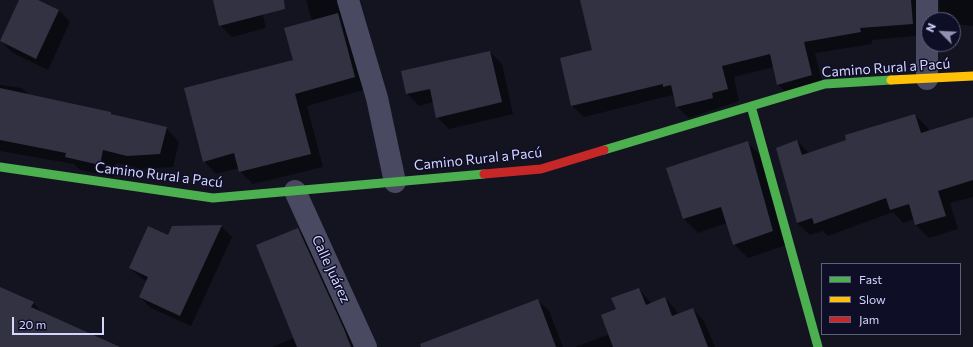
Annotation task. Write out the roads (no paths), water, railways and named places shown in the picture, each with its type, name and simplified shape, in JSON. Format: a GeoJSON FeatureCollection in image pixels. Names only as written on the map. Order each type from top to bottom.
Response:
{"type":"FeatureCollection","features":[{"type":"Feature","properties":{"kind":"street"},"geometry":{"type":"LineString","coordinates":[[348,0],[377,98],[395,182]]}},
{"type":"Feature","properties":{"kind":"street"},"geometry":{"type":"LineString","coordinates":[[927,0],[927,79]]}},
{"type":"Feature","properties":{"kind":"street","name":"Camino Rural a Pacú"},"geometry":{"type":"LineString","coordinates":[[0,167],[213,198],[541,169],[825,84],[973,76]]}},
{"type":"Feature","properties":{"kind":"street"},"geometry":{"type":"LineString","coordinates":[[751,106],[818,347]]}},
{"type":"Feature","properties":{"kind":"street","name":"Calle Juárez"},"geometry":{"type":"LineString","coordinates":[[295,191],[366,347]]}}]}
